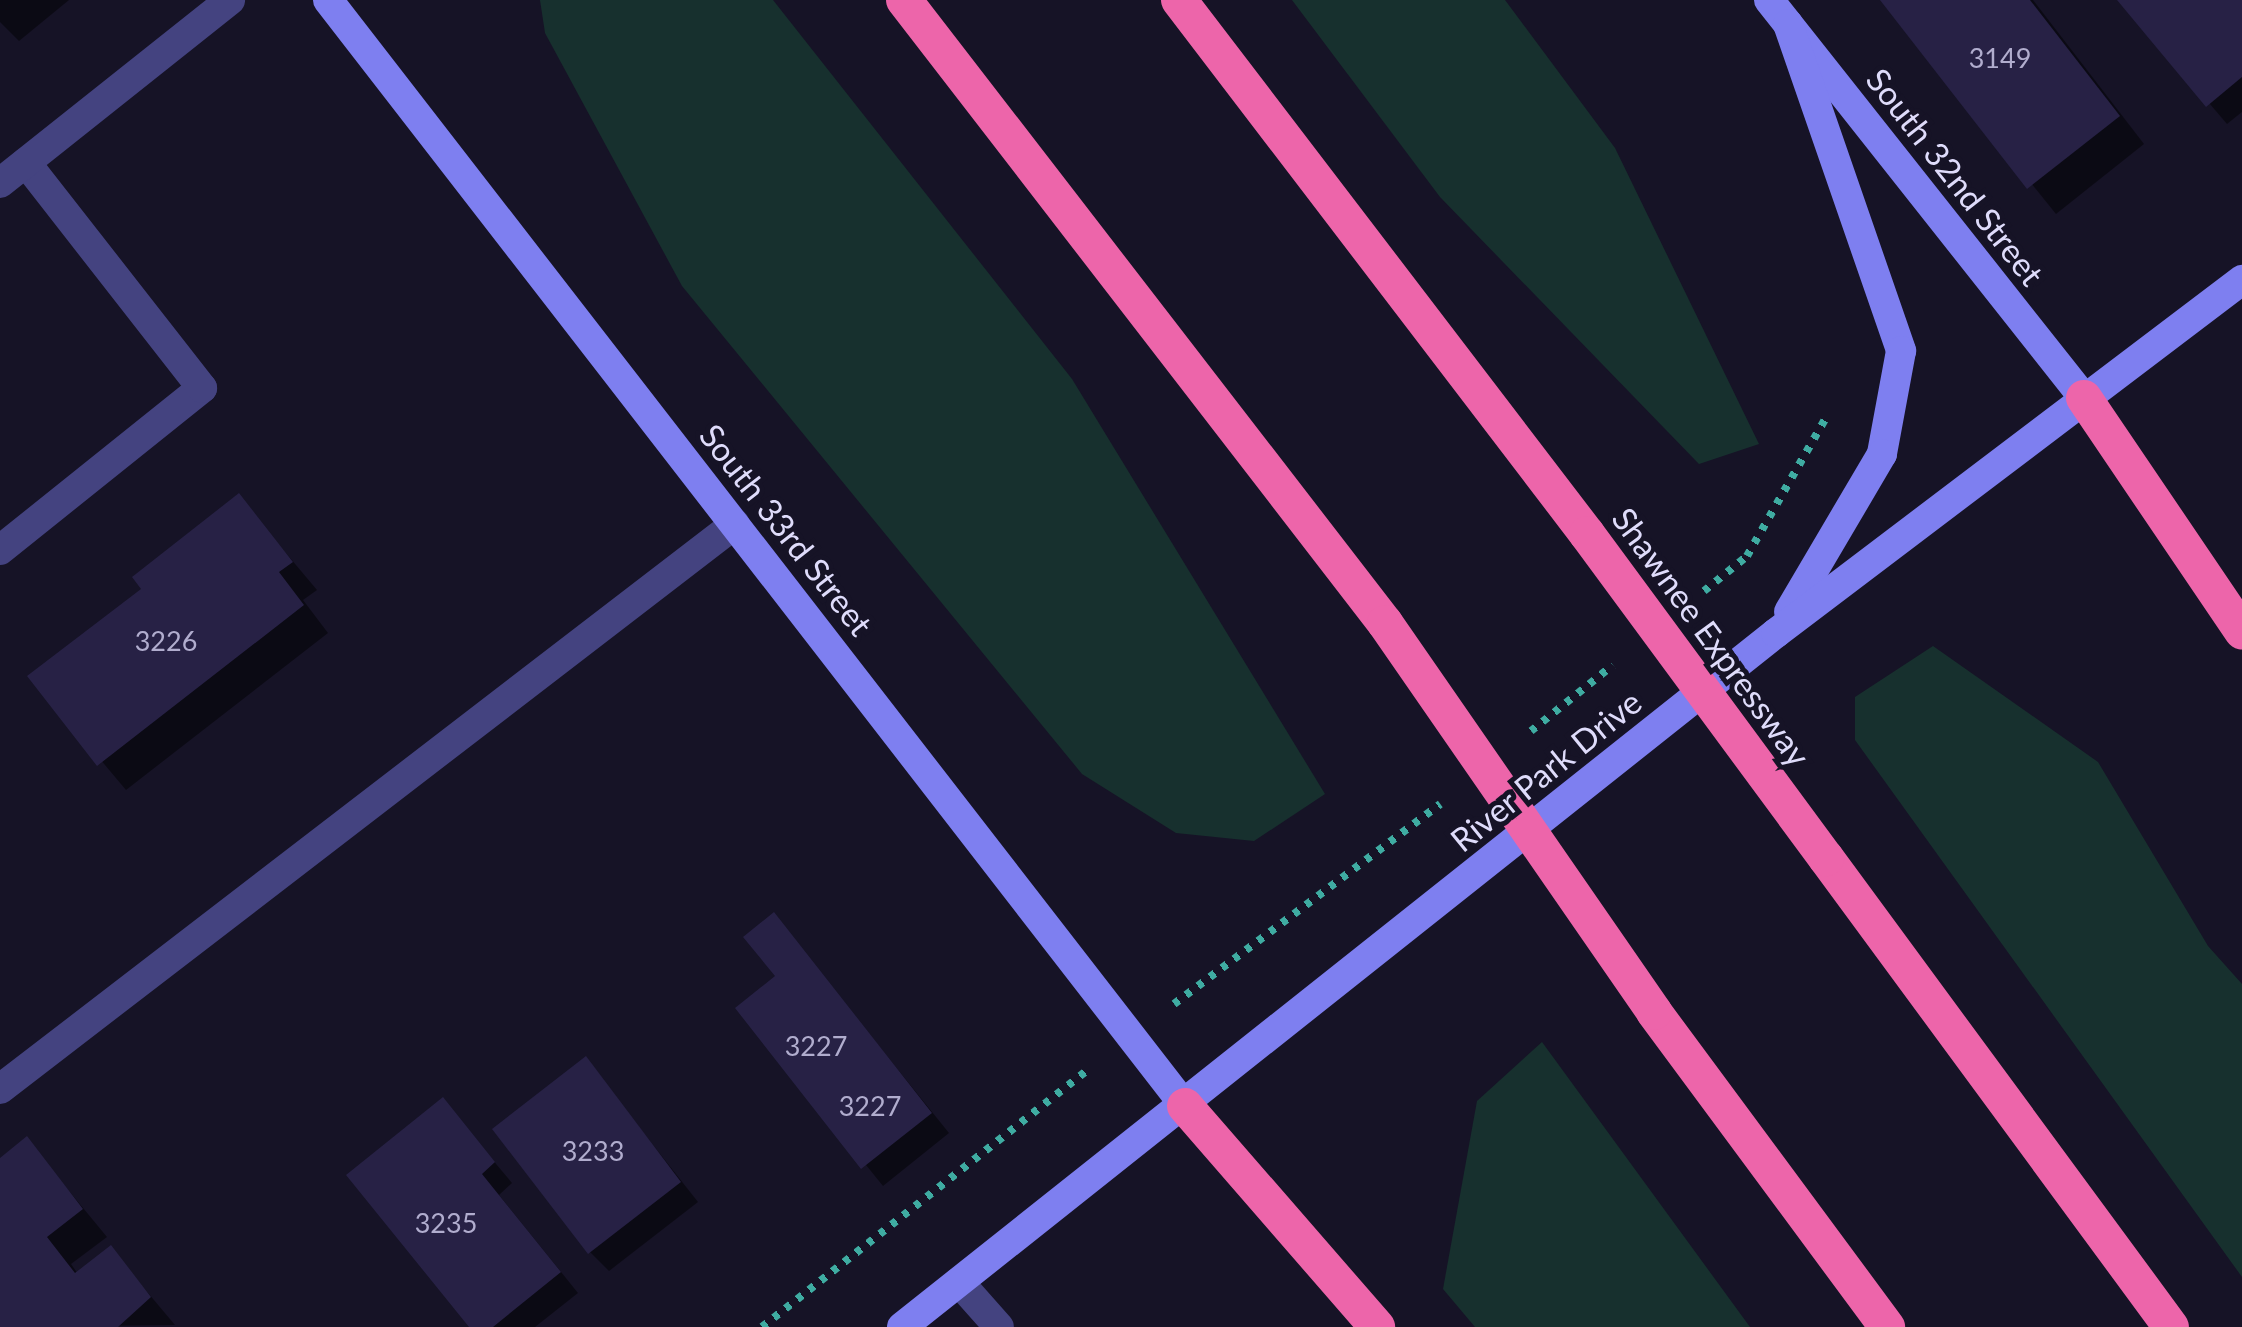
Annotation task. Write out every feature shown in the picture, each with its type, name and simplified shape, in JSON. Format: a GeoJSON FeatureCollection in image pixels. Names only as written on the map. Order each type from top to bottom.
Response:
{"type":"FeatureCollection","features":[{"type":"Feature","properties":{"kind":"highway"},"geometry":{"type":"LineString","coordinates":[[904,0],[1385,623],[1654,1012],[1887,1327]]}},
{"type":"Feature","properties":{"kind":"highway","name":"Shawnee Expressway"},"geometry":{"type":"LineString","coordinates":[[1179,0],[1587,534],[2171,1327]]}},
{"type":"Feature","properties":{"kind":"highway"},"geometry":{"type":"LineString","coordinates":[[2084,398],[2242,631]]}},
{"type":"Feature","properties":{"kind":"highway"},"geometry":{"type":"LineString","coordinates":[[1184,1106],[1377,1327]]}},
{"type":"Feature","properties":{"kind":"main road","name":"South 33rd Street"},"geometry":{"type":"LineString","coordinates":[[328,0],[1184,1106]]}},
{"type":"Feature","properties":{"kind":"main road","name":"South 32nd Street"},"geometry":{"type":"LineString","coordinates":[[1779,12],[2084,398]]}},
{"type":"Feature","properties":{"kind":"main road"},"geometry":{"type":"LineString","coordinates":[[1776,632],[1882,454],[1900,351],[1779,12]]}},
{"type":"Feature","properties":{"kind":"main road","name":"River Park Drive"},"geometry":{"type":"LineString","coordinates":[[902,1327],[1776,632],[2242,280]]}},
{"type":"Feature","properties":{"kind":"street"},"geometry":{"type":"LineString","coordinates":[[0,183],[230,0]]}},
{"type":"Feature","properties":{"kind":"street"},"geometry":{"type":"LineString","coordinates":[[0,550],[202,388],[26,163]]}},
{"type":"Feature","properties":{"kind":"street"},"geometry":{"type":"LineString","coordinates":[[0,1089],[735,524]]}},
{"type":"Feature","properties":{"kind":"street"},"geometry":{"type":"LineString","coordinates":[[959,1282],[999,1327]]}},
{"type":"Feature","properties":{"kind":"path"},"geometry":{"type":"LineString","coordinates":[[1691,601],[1747,556],[1840,393]]}},
{"type":"Feature","properties":{"kind":"path"},"geometry":{"type":"LineString","coordinates":[[1524,736],[1617,662]]}},
{"type":"Feature","properties":{"kind":"path"},"geometry":{"type":"LineString","coordinates":[[762,1327],[1130,1036],[1450,797]]}},
{"type":"Feature","properties":{"kind":"green space"},"geometry":{"type":"Polygon","coordinates":[[[540,0],[773,0],[1072,379],[1325,794],[1254,841],[1176,833],[1082,774],[682,286],[545,33],[540,0]]]}},
{"type":"Feature","properties":{"kind":"green space"},"geometry":{"type":"Polygon","coordinates":[[[1292,0],[1505,0],[1615,148],[1759,444],[1699,464],[1440,197],[1292,0]]]}},
{"type":"Feature","properties":{"kind":"green space"},"geometry":{"type":"Polygon","coordinates":[[[1933,646],[2098,762],[2208,946],[2242,984],[2242,1277],[1855,740],[1855,697],[1933,646]]]}},
{"type":"Feature","properties":{"kind":"green space"},"geometry":{"type":"Polygon","coordinates":[[[1542,1042],[1750,1327],[1475,1327],[1443,1289],[1477,1101],[1542,1042]]]}},
{"type":"Feature","properties":{"kind":"building"},"geometry":{"type":"Polygon","coordinates":[[[1880,0],[2030,0],[2120,116],[2027,189],[1880,0]]]}},
{"type":"Feature","properties":{"kind":"building"},"geometry":{"type":"Polygon","coordinates":[[[2117,0],[2242,0],[2242,77],[2206,107],[2117,0]]]}},
{"type":"Feature","properties":{"kind":"building"},"geometry":{"type":"Polygon","coordinates":[[[239,493],[293,562],[279,572],[304,605],[97,766],[27,676],[141,589],[132,577],[239,493]]]}},
{"type":"Feature","properties":{"kind":"building"},"geometry":{"type":"Polygon","coordinates":[[[774,912],[932,1113],[861,1169],[735,1008],[775,976],[743,937],[774,912]]]}},
{"type":"Feature","properties":{"kind":"building"},"geometry":{"type":"Polygon","coordinates":[[[586,1056],[681,1182],[588,1254],[492,1129],[586,1056]]]}},
{"type":"Feature","properties":{"kind":"building"},"geometry":{"type":"Polygon","coordinates":[[[443,1097],[495,1162],[482,1174],[561,1272],[493,1327],[469,1327],[346,1175],[443,1097]]]}},
{"type":"Feature","properties":{"kind":"building"},"geometry":{"type":"Polygon","coordinates":[[[27,1136],[83,1209],[47,1237],[75,1273],[111,1245],[151,1297],[118,1327],[0,1327],[0,1158],[27,1136]]]}}]}
